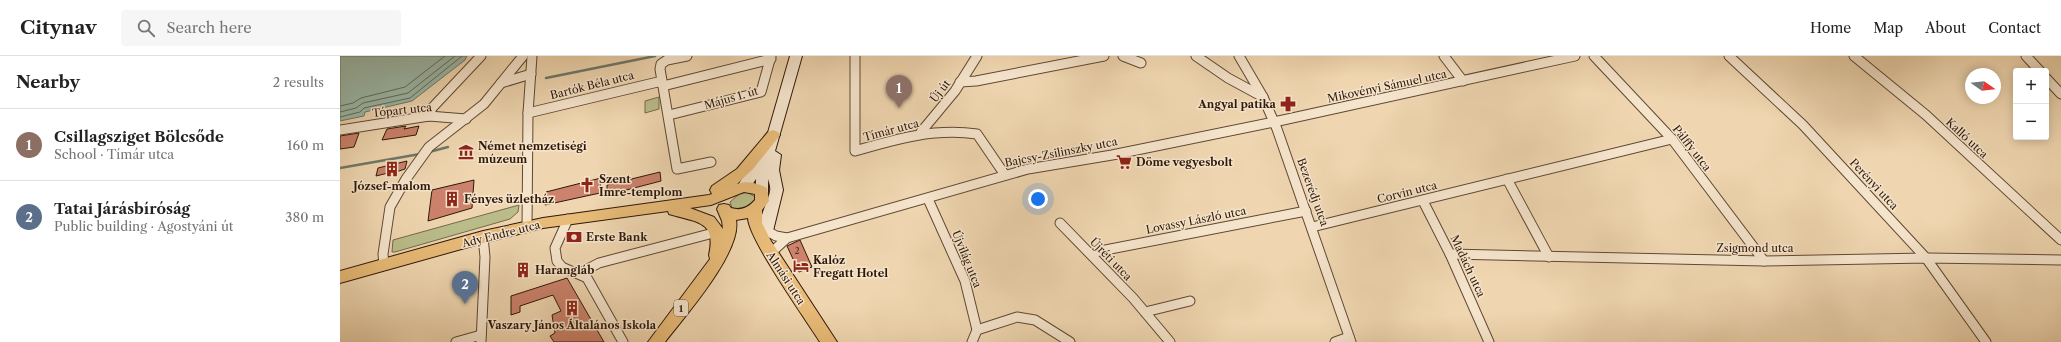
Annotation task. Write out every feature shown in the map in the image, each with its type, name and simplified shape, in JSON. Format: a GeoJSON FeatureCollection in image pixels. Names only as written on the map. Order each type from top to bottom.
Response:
{"type":"FeatureCollection","features":[{"type":"Feature","properties":{"kind":"main road"},"geometry":{"type":"LineString","coordinates":[[665,208],[726,211],[738,215],[755,209],[762,201],[762,176],[769,156],[773,135],[796,56]]}},
{"type":"Feature","properties":{"kind":"main road"},"geometry":{"type":"LineString","coordinates":[[737,190],[752,175],[773,135]]}},
{"type":"Feature","properties":{"kind":"main road"},"geometry":{"type":"LineString","coordinates":[[665,208],[710,194],[730,183],[744,172],[773,135]]}},
{"type":"Feature","properties":{"kind":"main road"},"geometry":{"type":"LineString","coordinates":[[773,135],[775,152],[773,170],[777,190],[768,218],[767,231],[779,266]]}},
{"type":"Feature","properties":{"kind":"main road"},"geometry":{"type":"LineString","coordinates":[[665,208],[711,200],[737,190],[755,188],[762,192]]}},
{"type":"Feature","properties":{"kind":"main road","name":"1"},"geometry":{"type":"LineString","coordinates":[[656,342],[720,256],[726,244],[731,223],[726,211],[724,200],[737,190]]}},
{"type":"Feature","properties":{"kind":"main road"},"geometry":{"type":"LineString","coordinates":[[665,208],[702,216],[712,224],[717,232]]}},
{"type":"Feature","properties":{"kind":"main road","name":"Ady Endre utca"},"geometry":{"type":"LineString","coordinates":[[340,277],[482,237],[527,227],[618,211],[665,208]]}},
{"type":"Feature","properties":{"kind":"main road","name":"Almási utca"},"geometry":{"type":"LineString","coordinates":[[755,209],[755,223],[765,244],[829,342]]}},
{"type":"Feature","properties":{"kind":"main road","name":"1"},"geometry":{"type":"LineString","coordinates":[[707,275],[719,247],[717,232]]}},
{"type":"Feature","properties":{"kind":"street","name":"Tópart utca"},"geometry":{"type":"LineString","coordinates":[[430,112],[481,56]]}},
{"type":"Feature","properties":{"kind":"street"},"geometry":{"type":"LineString","coordinates":[[384,265],[383,254],[390,207],[406,179],[437,139],[466,120],[484,104],[523,56]]}},
{"type":"Feature","properties":{"kind":"street"},"geometry":{"type":"LineString","coordinates":[[527,227],[529,158],[528,113],[532,56]]}},
{"type":"Feature","properties":{"kind":"street"},"geometry":{"type":"LineString","coordinates":[[687,56],[667,60],[660,64],[677,169],[711,162]]}},
{"type":"Feature","properties":{"kind":"street","name":"Tímár utca"},"geometry":{"type":"LineString","coordinates":[[855,56],[855,151],[921,132],[957,130],[977,134],[1006,175]]}},
{"type":"Feature","properties":{"kind":"street","name":"Új út"},"geometry":{"type":"LineString","coordinates":[[921,132],[960,82],[977,56]]}},
{"type":"Feature","properties":{"kind":"street","name":"Új út"},"geometry":{"type":"LineString","coordinates":[[960,82],[976,81],[1104,56]]}},
{"type":"Feature","properties":{"kind":"street"},"geometry":{"type":"LineString","coordinates":[[1123,56],[1141,63]]}},
{"type":"Feature","properties":{"kind":"street"},"geometry":{"type":"LineString","coordinates":[[1196,56],[1228,78],[1263,97]]}},
{"type":"Feature","properties":{"kind":"street","name":"Bezerédj utca"},"geometry":{"type":"LineString","coordinates":[[1240,56],[1263,97],[1274,122],[1350,339]]}},
{"type":"Feature","properties":{"kind":"street"},"geometry":{"type":"LineString","coordinates":[[1444,56],[1463,81]]}},
{"type":"Feature","properties":{"kind":"street","name":"Mikovényi Sámuel utca"},"geometry":{"type":"LineString","coordinates":[[1274,122],[1575,56]]}},
{"type":"Feature","properties":{"kind":"street","name":"Pálffy utca"},"geometry":{"type":"LineString","coordinates":[[1594,56],[1672,139],[1764,261]]}},
{"type":"Feature","properties":{"kind":"street","name":"Perényi utca"},"geometry":{"type":"LineString","coordinates":[[1729,56],[1802,125],[1926,258],[1986,342]]}},
{"type":"Feature","properties":{"kind":"street","name":"Kalló utca"},"geometry":{"type":"LineString","coordinates":[[1854,56],[1926,115],[2061,240]]}},
{"type":"Feature","properties":{"kind":"street"},"geometry":{"type":"LineString","coordinates":[[2026,56],[2037,68]]}},
{"type":"Feature","properties":{"kind":"street","name":"Május 1. út"},"geometry":{"type":"LineString","coordinates":[[662,83],[771,58],[761,92],[669,115]]}},
{"type":"Feature","properties":{"kind":"street"},"geometry":{"type":"LineString","coordinates":[[501,83],[530,74]]}},
{"type":"Feature","properties":{"kind":"street"},"geometry":{"type":"LineString","coordinates":[[2049,81],[2061,94]]}},
{"type":"Feature","properties":{"kind":"street","name":"Bartók Béla utca"},"geometry":{"type":"LineString","coordinates":[[528,113],[662,83]]}},
{"type":"Feature","properties":{"kind":"street","name":"Tópart utca"},"geometry":{"type":"LineString","coordinates":[[340,130],[430,112],[466,120]]}},
{"type":"Feature","properties":{"kind":"street","name":"Bajcsy-Zsilinszky utca"},"geometry":{"type":"LineString","coordinates":[[774,250],[787,238],[928,199],[1006,175],[1274,122]]}},
{"type":"Feature","properties":{"kind":"street","name":"Corvin utca"},"geometry":{"type":"LineString","coordinates":[[1312,227],[1672,139]]}},
{"type":"Feature","properties":{"kind":"street"},"geometry":{"type":"LineString","coordinates":[[1507,179],[1549,256]]}},
{"type":"Feature","properties":{"kind":"street","name":"Újvilág utca"},"geometry":{"type":"LineString","coordinates":[[928,199],[965,281],[977,330]]}},
{"type":"Feature","properties":{"kind":"street","name":"Madách utca"},"geometry":{"type":"LineString","coordinates":[[1423,201],[1450,254],[1489,342]]}},
{"type":"Feature","properties":{"kind":"street","name":"Lovassy László utca"},"geometry":{"type":"LineString","coordinates":[[1090,254],[1306,211]]}},
{"type":"Feature","properties":{"kind":"street"},"geometry":{"type":"LineString","coordinates":[[568,219],[554,246],[556,259],[563,267],[570,271],[580,273],[587,278],[623,342]]}},
{"type":"Feature","properties":{"kind":"street","name":"Újréti utca"},"geometry":{"type":"LineString","coordinates":[[1060,223],[1145,312],[1170,342]]}},
{"type":"Feature","properties":{"kind":"street"},"geometry":{"type":"LineString","coordinates":[[767,231],[776,236],[787,238]]}},
{"type":"Feature","properties":{"kind":"street"},"geometry":{"type":"LineString","coordinates":[[580,273],[598,263],[717,232]]}},
{"type":"Feature","properties":{"kind":"street"},"geometry":{"type":"LineString","coordinates":[[456,342],[481,338],[485,257],[482,237]]}},
{"type":"Feature","properties":{"kind":"street","name":"Zsigmond utca"},"geometry":{"type":"LineString","coordinates":[[1450,254],[1764,261],[1926,258],[2061,260]]}},
{"type":"Feature","properties":{"kind":"street"},"geometry":{"type":"LineString","coordinates":[[1145,312],[1190,301]]}},
{"type":"Feature","properties":{"kind":"street"},"geometry":{"type":"LineString","coordinates":[[972,342],[977,330],[1017,317],[1035,320],[1070,342]]}},
{"type":"Feature","properties":{"kind":"street"},"geometry":{"type":"LineString","coordinates":[[1335,342],[1350,339]]}},
{"type":"Feature","properties":{"kind":"green space"},"geometry":{"type":"Polygon","coordinates":[[[659,97],[659,109],[645,113],[645,101],[659,97]]]}},
{"type":"Feature","properties":{"kind":"green space"},"geometry":{"type":"Polygon","coordinates":[[[747,192],[755,197],[754,203],[743,209],[732,208],[730,202],[739,194],[747,192]]]}},
{"type":"Feature","properties":{"kind":"green space"},"geometry":{"type":"Polygon","coordinates":[[[519,205],[518,212],[510,219],[392,252],[393,240],[519,205]]]}},
{"type":"Feature","properties":{"kind":"water"},"geometry":{"type":"Polygon","coordinates":[[[340,56],[467,56],[465,60],[412,101],[365,112],[364,116],[340,121],[340,56]]]}},
{"type":"Feature","properties":{"kind":"building"},"geometry":{"type":"Polygon","coordinates":[[[406,126],[404,129],[419,126],[416,135],[382,140],[387,129],[406,126]]]}},
{"type":"Feature","properties":{"kind":"building"},"geometry":{"type":"Polygon","coordinates":[[[359,133],[354,147],[340,149],[340,136],[359,133]]]}},
{"type":"Feature","properties":{"kind":"building","name":"József-malom"},"geometry":{"type":"Polygon","coordinates":[[[407,161],[405,169],[396,172],[395,175],[387,177],[388,173],[376,176],[378,168],[407,161]]]}},
{"type":"Feature","properties":{"kind":"building"},"geometry":{"type":"Polygon","coordinates":[[[660,172],[661,181],[607,195],[607,185],[660,172]]]}},
{"type":"Feature","properties":{"kind":"building","name":"Szent Imre-templom"},"geometry":{"type":"Polygon","coordinates":[[[601,178],[600,193],[545,205],[546,192],[601,178]]]}},
{"type":"Feature","properties":{"kind":"building","name":"Fényes üzletház"},"geometry":{"type":"Polygon","coordinates":[[[474,180],[472,208],[428,221],[432,190],[474,180]]]}},
{"type":"Feature","properties":{"kind":"building"},"geometry":{"type":"Polygon","coordinates":[[[800,240],[812,267],[799,272],[787,246],[800,240]]]}},
{"type":"Feature","properties":{"kind":"building","name":"Vaszary János Általános Iskola"},"geometry":{"type":"Polygon","coordinates":[[[567,278],[604,342],[554,342],[550,336],[555,333],[552,315],[561,311],[553,295],[520,306],[520,312],[511,315],[511,296],[567,278]]]}},
{"type":"Feature","properties":{"kind":"waterway"},"geometry":{"type":"LineString","coordinates":[[546,78],[655,56]]}},
{"type":"Feature","properties":{"kind":"waterway"},"geometry":{"type":"LineString","coordinates":[[429,152],[448,147]]}},
{"type":"Feature","properties":{"kind":"waterway"},"geometry":{"type":"LineString","coordinates":[[340,168],[420,154]]}},
{"type":"Feature","properties":{"kind":"place","name":"Angyal patika"},"geometry":{"type":"Point","coordinates":[1288,104]}},
{"type":"Feature","properties":{"kind":"place","name":"Csillagsziget Bölcsőde"},"geometry":{"type":"Point","coordinates":[899,108]}},
{"type":"Feature","properties":{"kind":"place","name":"Német nemzetiségi múzeum"},"geometry":{"type":"Point","coordinates":[466,152]}},
{"type":"Feature","properties":{"kind":"place","name":"Döme vegyesbolt"},"geometry":{"type":"Point","coordinates":[1124,162]}},
{"type":"Feature","properties":{"kind":"place","name":"József-malom"},"geometry":{"type":"Point","coordinates":[392,169]}},
{"type":"Feature","properties":{"kind":"place","name":"Szent Imre-templom"},"geometry":{"type":"Point","coordinates":[587,185]}},
{"type":"Feature","properties":{"kind":"place","name":"Fényes üzletház"},"geometry":{"type":"Point","coordinates":[452,199]}},
{"type":"Feature","properties":{"kind":"place","name":"Erste Bank"},"geometry":{"type":"Point","coordinates":[574,237]}},
{"type":"Feature","properties":{"kind":"place","name":"Kalóz Fregatt Hotel"},"geometry":{"type":"Point","coordinates":[801,266]}},
{"type":"Feature","properties":{"kind":"place","name":"Harangláb"},"geometry":{"type":"Point","coordinates":[523,270]}},
{"type":"Feature","properties":{"kind":"place","name":"Tatai Járásbíróság"},"geometry":{"type":"Point","coordinates":[465,304]}},
{"type":"Feature","properties":{"kind":"place","name":"Vaszary János Általános Iskola"},"geometry":{"type":"Point","coordinates":[572,308]}}]}
